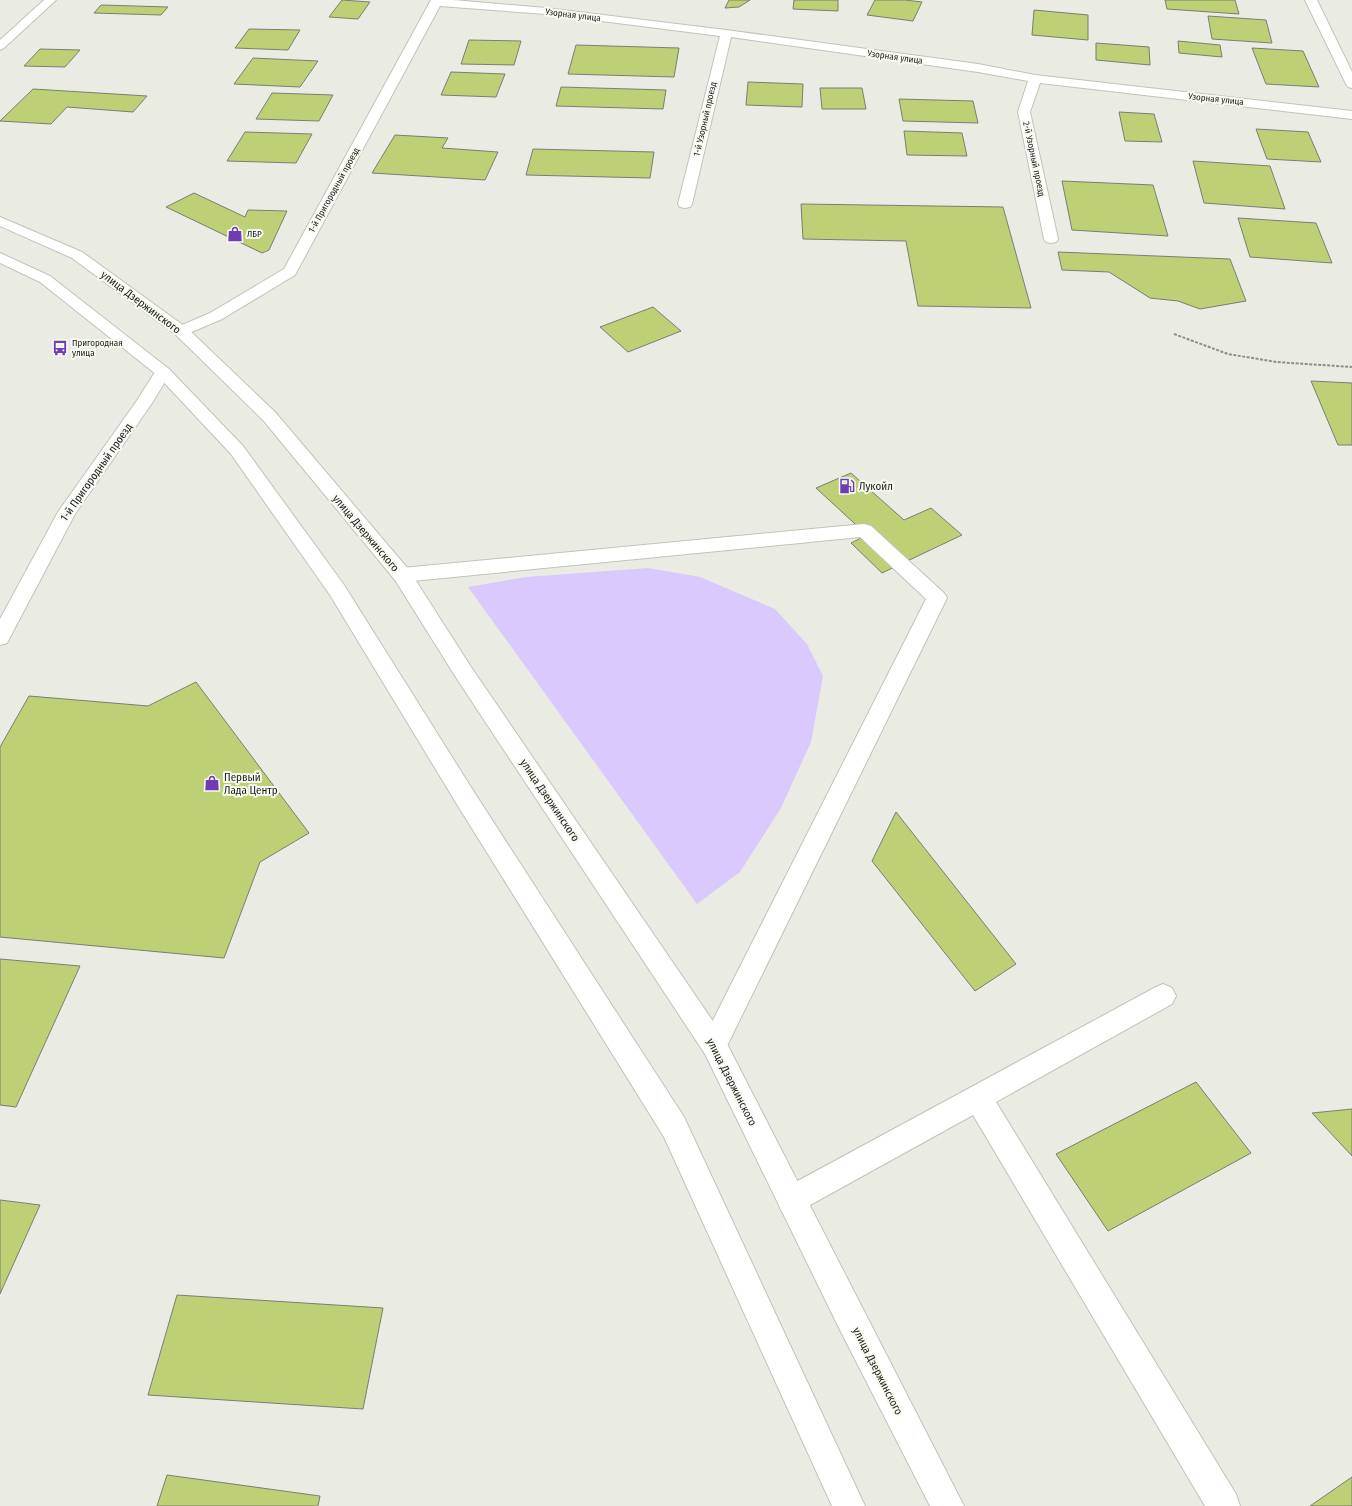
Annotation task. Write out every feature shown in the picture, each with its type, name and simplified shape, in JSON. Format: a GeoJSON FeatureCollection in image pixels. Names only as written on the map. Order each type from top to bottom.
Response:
{"type":"FeatureCollection","features":[{"type":"Feature","properties":{"kind":"street"},"geometry":{"type":"LineString","coordinates":[[0,46],[50,0]]}},
{"type":"Feature","properties":{"kind":"street"},"geometry":{"type":"LineString","coordinates":[[1311,0],[1352,84]]}},
{"type":"Feature","properties":{"kind":"street","name":"Узорная улица"},"geometry":{"type":"LineString","coordinates":[[437,1],[546,11],[978,68],[1035,79],[1352,115]]}},
{"type":"Feature","properties":{"kind":"street","name":"1-й Пригородный проезд"},"geometry":{"type":"LineString","coordinates":[[181,331],[216,316],[290,272],[437,1]]}},
{"type":"Feature","properties":{"kind":"street","name":"1-й Узорный проезд"},"geometry":{"type":"LineString","coordinates":[[685,204],[726,34]]}},
{"type":"Feature","properties":{"kind":"street","name":"2-й Узорный проезд"},"geometry":{"type":"LineString","coordinates":[[1035,79],[1024,112],[1050,239]]}},
{"type":"Feature","properties":{"kind":"street","name":"улица Дзержинского"},"geometry":{"type":"LineString","coordinates":[[0,221],[77,254],[181,331],[269,416],[402,576],[473,686],[714,1045],[791,1200],[948,1506]]}},
{"type":"Feature","properties":{"kind":"street"},"geometry":{"type":"LineString","coordinates":[[0,257],[46,279],[163,372],[237,450],[337,590],[470,806],[674,1127],[850,1506]]}},
{"type":"Feature","properties":{"kind":"street","name":"1-й Пригородный проезд"},"geometry":{"type":"LineString","coordinates":[[0,638],[67,512],[144,403],[163,372]]}},
{"type":"Feature","properties":{"kind":"street"},"geometry":{"type":"LineString","coordinates":[[402,576],[864,530],[937,598],[714,1045]]}},
{"type":"Feature","properties":{"kind":"street"},"geometry":{"type":"LineString","coordinates":[[791,1200],[1163,996]]}},
{"type":"Feature","properties":{"kind":"street"},"geometry":{"type":"LineString","coordinates":[[978,1098],[1224,1506]]}},
{"type":"Feature","properties":{"kind":"path"},"geometry":{"type":"LineString","coordinates":[[1174,334],[1228,354],[1276,362],[1352,367]]}},
{"type":"Feature","properties":{"kind":"shaded area"},"geometry":{"type":"Polygon","coordinates":[[[648,568],[700,577],[775,609],[807,644],[823,676],[811,742],[781,808],[740,872],[697,904],[468,587],[526,577],[648,568]]]}},
{"type":"Feature","properties":{"kind":"building"},"geometry":{"type":"Polygon","coordinates":[[[342,0],[370,2],[358,19],[329,17],[342,0]]]}},
{"type":"Feature","properties":{"kind":"building"},"geometry":{"type":"Polygon","coordinates":[[[729,0],[750,0],[739,7],[725,8],[729,0]]]}},
{"type":"Feature","properties":{"kind":"building"},"geometry":{"type":"Polygon","coordinates":[[[794,0],[838,0],[838,11],[793,9],[794,0]]]}},
{"type":"Feature","properties":{"kind":"building"},"geometry":{"type":"Polygon","coordinates":[[[875,0],[905,0],[922,2],[913,21],[867,15],[875,0]]]}},
{"type":"Feature","properties":{"kind":"building"},"geometry":{"type":"Polygon","coordinates":[[[1165,0],[1235,0],[1239,14],[1167,9],[1165,0]]]}},
{"type":"Feature","properties":{"kind":"building"},"geometry":{"type":"Polygon","coordinates":[[[101,5],[168,7],[161,15],[94,13],[101,5]]]}},
{"type":"Feature","properties":{"kind":"building"},"geometry":{"type":"Polygon","coordinates":[[[1034,10],[1088,15],[1088,40],[1032,35],[1034,10]]]}},
{"type":"Feature","properties":{"kind":"building"},"geometry":{"type":"Polygon","coordinates":[[[1208,16],[1266,20],[1272,43],[1212,39],[1208,16]]]}},
{"type":"Feature","properties":{"kind":"building"},"geometry":{"type":"Polygon","coordinates":[[[249,29],[300,30],[288,50],[235,48],[249,29]]]}},
{"type":"Feature","properties":{"kind":"building"},"geometry":{"type":"Polygon","coordinates":[[[469,40],[521,41],[514,65],[461,64],[469,40]]]}},
{"type":"Feature","properties":{"kind":"building"},"geometry":{"type":"Polygon","coordinates":[[[1178,41],[1220,45],[1222,57],[1179,53],[1178,41]]]}},
{"type":"Feature","properties":{"kind":"building"},"geometry":{"type":"Polygon","coordinates":[[[1096,43],[1149,47],[1150,65],[1096,60],[1096,43]]]}},
{"type":"Feature","properties":{"kind":"building"},"geometry":{"type":"Polygon","coordinates":[[[576,45],[679,48],[674,77],[568,74],[576,45]]]}},
{"type":"Feature","properties":{"kind":"building"},"geometry":{"type":"Polygon","coordinates":[[[1252,48],[1303,51],[1319,87],[1266,84],[1252,48]]]}},
{"type":"Feature","properties":{"kind":"building"},"geometry":{"type":"Polygon","coordinates":[[[40,49],[80,50],[65,67],[24,66],[40,49]]]}},
{"type":"Feature","properties":{"kind":"building"},"geometry":{"type":"Polygon","coordinates":[[[253,58],[318,61],[300,87],[234,84],[253,58]]]}},
{"type":"Feature","properties":{"kind":"building"},"geometry":{"type":"Polygon","coordinates":[[[451,72],[505,74],[496,97],[441,95],[451,72]]]}},
{"type":"Feature","properties":{"kind":"building"},"geometry":{"type":"Polygon","coordinates":[[[748,82],[803,84],[802,107],[746,105],[748,82]]]}},
{"type":"Feature","properties":{"kind":"building"},"geometry":{"type":"Polygon","coordinates":[[[561,87],[666,90],[663,109],[556,106],[561,87]]]}},
{"type":"Feature","properties":{"kind":"building"},"geometry":{"type":"Polygon","coordinates":[[[820,88],[862,88],[866,109],[822,109],[820,88]]]}},
{"type":"Feature","properties":{"kind":"building"},"geometry":{"type":"Polygon","coordinates":[[[33,89],[147,96],[133,112],[67,107],[51,124],[0,121],[33,89]]]}},
{"type":"Feature","properties":{"kind":"building"},"geometry":{"type":"Polygon","coordinates":[[[272,93],[333,95],[319,121],[256,119],[272,93]]]}},
{"type":"Feature","properties":{"kind":"building"},"geometry":{"type":"Polygon","coordinates":[[[899,99],[973,101],[978,123],[903,121],[899,99]]]}},
{"type":"Feature","properties":{"kind":"building"},"geometry":{"type":"Polygon","coordinates":[[[1119,112],[1154,114],[1162,142],[1125,141],[1119,112]]]}},
{"type":"Feature","properties":{"kind":"building"},"geometry":{"type":"Polygon","coordinates":[[[1256,129],[1308,132],[1321,162],[1267,159],[1256,129]]]}},
{"type":"Feature","properties":{"kind":"building"},"geometry":{"type":"Polygon","coordinates":[[[904,131],[962,133],[967,156],[907,155],[904,131]]]}},
{"type":"Feature","properties":{"kind":"building"},"geometry":{"type":"Polygon","coordinates":[[[245,132],[312,134],[296,163],[227,161],[245,132]]]}},
{"type":"Feature","properties":{"kind":"building"},"geometry":{"type":"Polygon","coordinates":[[[395,135],[448,138],[442,148],[498,152],[485,180],[372,173],[395,135]]]}},
{"type":"Feature","properties":{"kind":"building"},"geometry":{"type":"Polygon","coordinates":[[[533,149],[654,152],[650,178],[526,175],[533,149]]]}},
{"type":"Feature","properties":{"kind":"building"},"geometry":{"type":"Polygon","coordinates":[[[1193,161],[1270,166],[1285,209],[1204,203],[1193,161]]]}},
{"type":"Feature","properties":{"kind":"building"},"geometry":{"type":"Polygon","coordinates":[[[1062,181],[1153,185],[1168,236],[1072,230],[1062,181]]]}},
{"type":"Feature","properties":{"kind":"building"},"geometry":{"type":"Polygon","coordinates":[[[194,193],[245,217],[248,210],[287,211],[269,250],[262,253],[166,207],[194,193]]]}},
{"type":"Feature","properties":{"kind":"building"},"geometry":{"type":"Polygon","coordinates":[[[801,204],[1003,207],[1031,308],[918,306],[906,241],[803,239],[801,204]]]}},
{"type":"Feature","properties":{"kind":"building"},"geometry":{"type":"Polygon","coordinates":[[[1238,218],[1316,223],[1332,263],[1250,257],[1238,218]]]}},
{"type":"Feature","properties":{"kind":"building"},"geometry":{"type":"Polygon","coordinates":[[[1058,252],[1230,259],[1246,301],[1200,309],[1178,301],[1150,298],[1109,272],[1062,270],[1058,252]]]}},
{"type":"Feature","properties":{"kind":"building"},"geometry":{"type":"Polygon","coordinates":[[[653,307],[681,331],[628,352],[600,327],[653,307]]]}},
{"type":"Feature","properties":{"kind":"building"},"geometry":{"type":"Polygon","coordinates":[[[1311,381],[1352,383],[1352,445],[1338,445],[1311,381]]]}},
{"type":"Feature","properties":{"kind":"building"},"geometry":{"type":"Polygon","coordinates":[[[851,473],[904,520],[931,508],[962,535],[882,573],[851,543],[867,535],[816,488],[851,473]]]}},
{"type":"Feature","properties":{"kind":"building"},"geometry":{"type":"Polygon","coordinates":[[[196,682],[309,833],[260,862],[224,958],[0,937],[0,747],[29,696],[148,706],[196,682]]]}},
{"type":"Feature","properties":{"kind":"building"},"geometry":{"type":"Polygon","coordinates":[[[896,812],[1016,964],[975,991],[872,861],[896,812]]]}},
{"type":"Feature","properties":{"kind":"building"},"geometry":{"type":"Polygon","coordinates":[[[0,959],[80,966],[16,1107],[0,1105],[0,959]]]}},
{"type":"Feature","properties":{"kind":"building"},"geometry":{"type":"Polygon","coordinates":[[[1196,1082],[1251,1153],[1108,1231],[1056,1154],[1196,1082]]]}},
{"type":"Feature","properties":{"kind":"building"},"geometry":{"type":"Polygon","coordinates":[[[1352,1109],[1352,1156],[1312,1113],[1352,1109]]]}},
{"type":"Feature","properties":{"kind":"building"},"geometry":{"type":"Polygon","coordinates":[[[0,1200],[40,1205],[0,1294],[0,1200]]]}},
{"type":"Feature","properties":{"kind":"building"},"geometry":{"type":"Polygon","coordinates":[[[177,1295],[383,1308],[363,1409],[148,1395],[177,1295]]]}},
{"type":"Feature","properties":{"kind":"building"},"geometry":{"type":"Polygon","coordinates":[[[167,1475],[320,1496],[318,1506],[157,1506],[167,1475]]]}},
{"type":"Feature","properties":{"kind":"building"},"geometry":{"type":"Polygon","coordinates":[[[1352,1477],[1352,1506],[1310,1506],[1352,1477]]]}},
{"type":"Feature","properties":{"kind":"place","name":"ЛБР"},"geometry":{"type":"Point","coordinates":[235,234]}},
{"type":"Feature","properties":{"kind":"place","name":"Пригородная улица"},"geometry":{"type":"Point","coordinates":[60,348]}},
{"type":"Feature","properties":{"kind":"place","name":"Лукойл"},"geometry":{"type":"Point","coordinates":[847,486]}},
{"type":"Feature","properties":{"kind":"place","name":"Первый Лада Центр"},"geometry":{"type":"Point","coordinates":[212,783]}}]}
